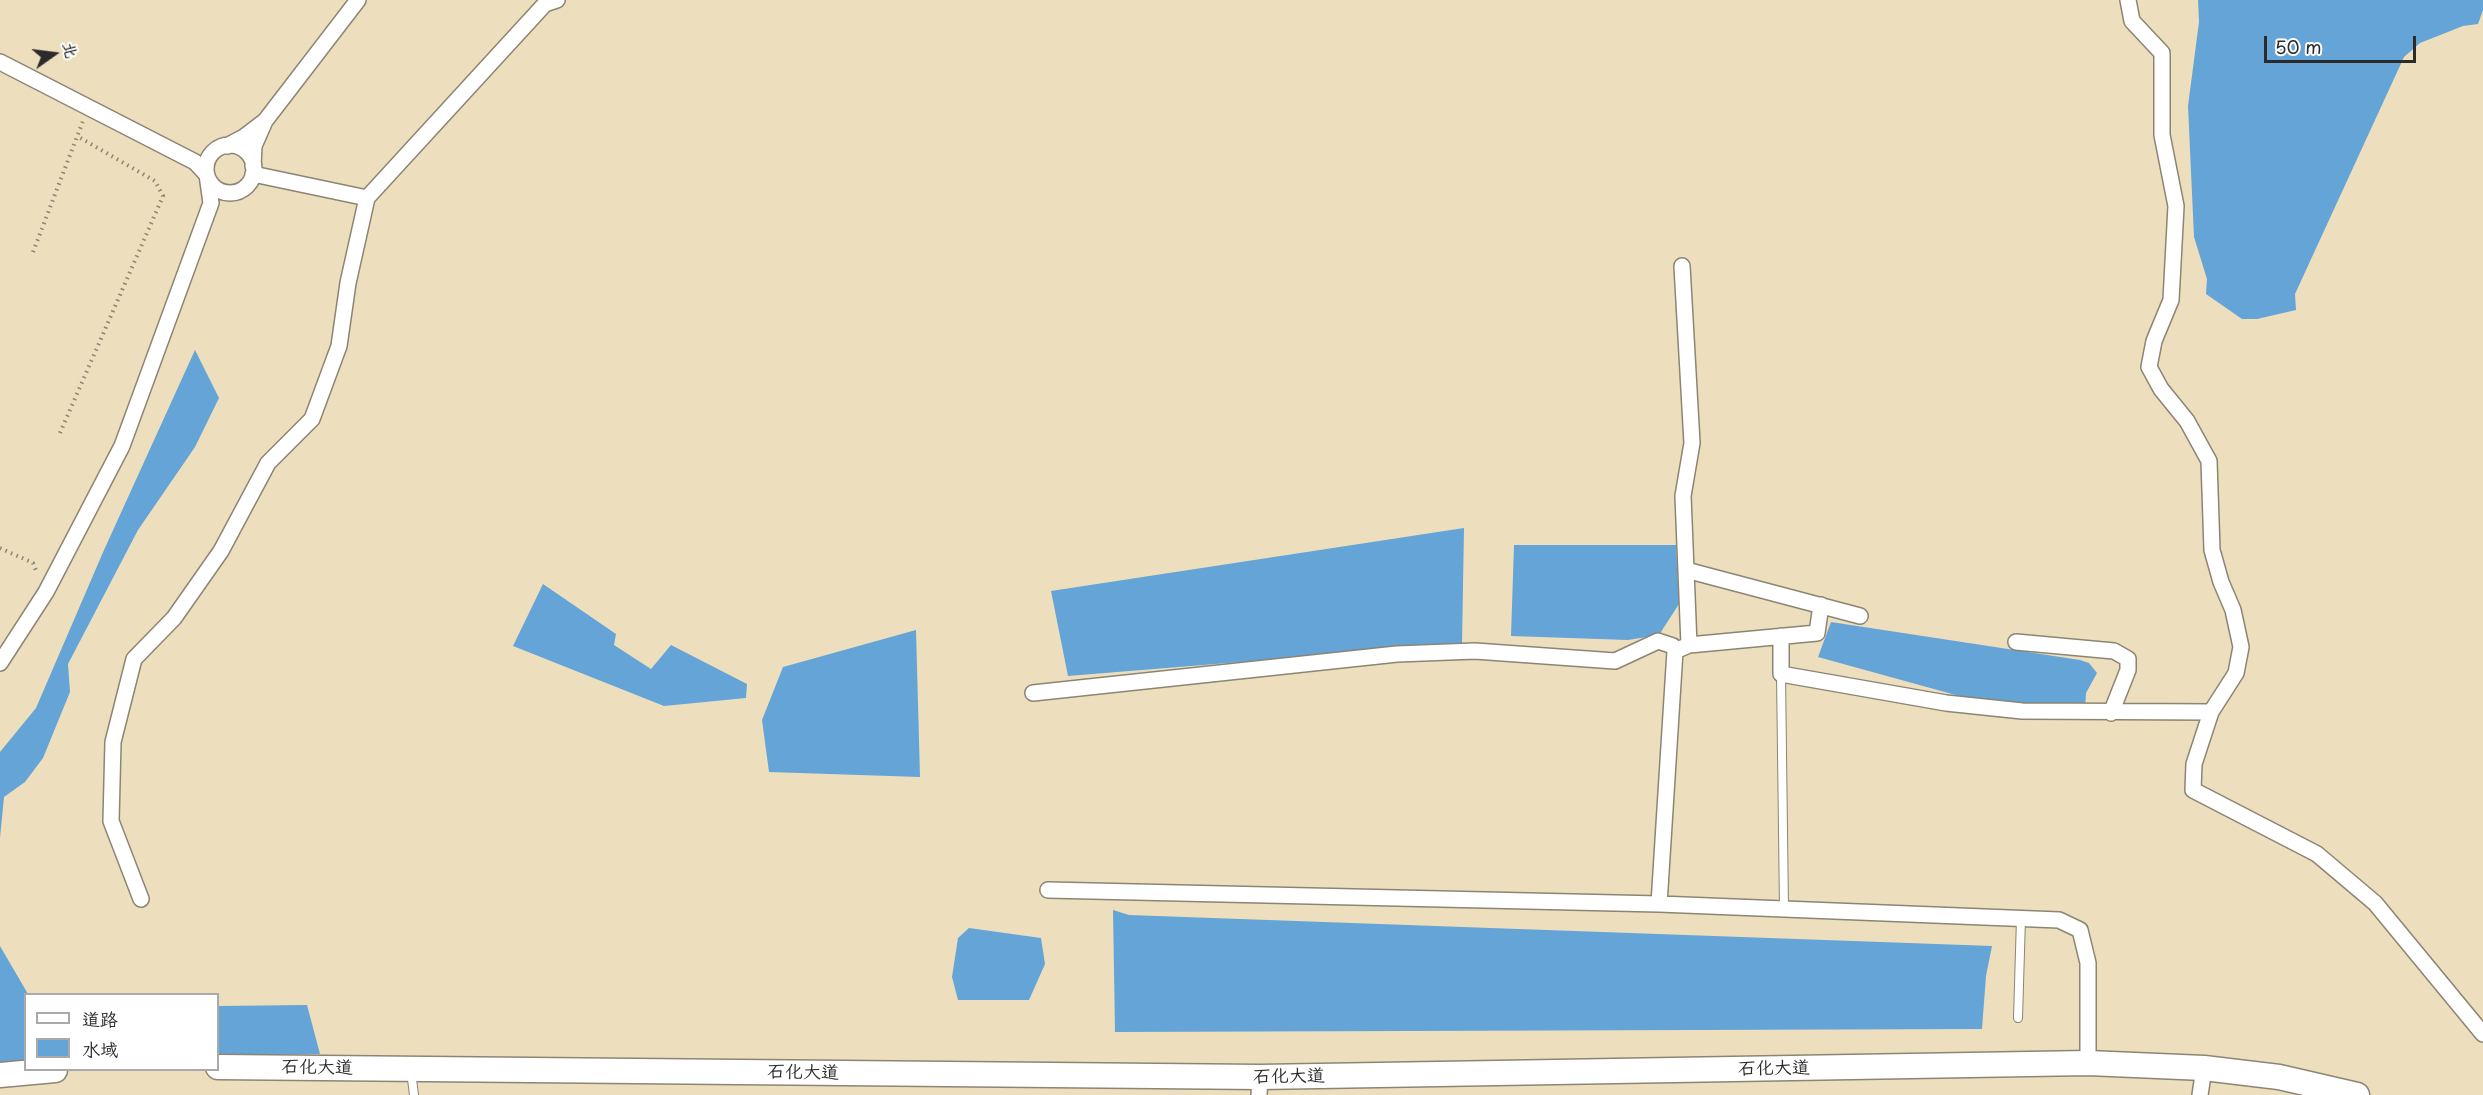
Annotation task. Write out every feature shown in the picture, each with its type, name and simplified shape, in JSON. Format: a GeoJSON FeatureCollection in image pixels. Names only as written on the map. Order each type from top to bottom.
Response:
{"type":"FeatureCollection","features":[{"type":"Feature","properties":{"kind":"main road","name":"石化大道"},"geometry":{"type":"LineString","coordinates":[[219,1067],[1259,1086],[2088,1063],[2204,1068],[2279,1077],[2357,1095]]}},
{"type":"Feature","properties":{"kind":"main road"},"geometry":{"type":"LineString","coordinates":[[0,1075],[44,1071]]}},
{"type":"Feature","properties":{"kind":"street"},"geometry":{"type":"LineString","coordinates":[[207,219],[220,204],[250,181],[254,146],[265,121],[358,0]]}},
{"type":"Feature","properties":{"kind":"street"},"geometry":{"type":"LineString","coordinates":[[2128,0],[2132,21],[2162,53],[2162,135],[2176,206],[2171,300],[2154,341],[2149,367],[2161,389],[2187,421],[2209,461],[2212,550],[2221,582],[2233,610],[2241,647],[2235,673],[2211,712],[2194,764],[2193,790],[2317,854],[2367,896],[2483,1034]]}},
{"type":"Feature","properties":{"kind":"street"},"geometry":{"type":"LineString","coordinates":[[141,899],[111,821],[113,742],[134,659],[174,618],[221,551],[268,463],[312,419],[339,346],[348,283],[367,198],[550,1]]}},
{"type":"Feature","properties":{"kind":"street"},"geometry":{"type":"LineString","coordinates":[[0,62],[181,153],[195,162],[216,189],[223,192],[239,191]]}},
{"type":"Feature","properties":{"kind":"street"},"geometry":{"type":"LineString","coordinates":[[0,663],[46,592],[122,446],[207,219],[211,202],[207,175],[208,159],[265,121]]}},
{"type":"Feature","properties":{"kind":"street"},"geometry":{"type":"LineString","coordinates":[[181,153],[196,154],[234,146],[247,153],[253,170]]}},
{"type":"Feature","properties":{"kind":"street"},"geometry":{"type":"LineString","coordinates":[[253,170],[367,198]]}},
{"type":"Feature","properties":{"kind":"street"},"geometry":{"type":"LineString","coordinates":[[1659,904],[1682,648],[1686,570],[1683,496],[1692,443],[1682,266]]}},
{"type":"Feature","properties":{"kind":"street"},"geometry":{"type":"LineString","coordinates":[[1686,570],[1860,616]]}},
{"type":"Feature","properties":{"kind":"street"},"geometry":{"type":"LineString","coordinates":[[1033,693],[1397,654],[1475,651],[1615,661],[1658,641],[1682,648],[1817,633],[1821,606]]}},
{"type":"Feature","properties":{"kind":"street"},"geometry":{"type":"LineString","coordinates":[[1781,636],[1781,674],[1946,703],[2022,711],[2211,712]]}},
{"type":"Feature","properties":{"kind":"street"},"geometry":{"type":"LineString","coordinates":[[2016,642],[2114,651],[2128,659],[2128,670],[2111,713]]}},
{"type":"Feature","properties":{"kind":"street"},"geometry":{"type":"LineString","coordinates":[[1048,890],[1659,904],[2060,920],[2080,930],[2088,963],[2088,1063]]}},
{"type":"Feature","properties":{"kind":"street"},"geometry":{"type":"LineString","coordinates":[[2200,1095],[2204,1068]]}},
{"type":"Feature","properties":{"kind":"lane"},"geometry":{"type":"LineString","coordinates":[[1781,674],[1784,909]]}},
{"type":"Feature","properties":{"kind":"lane"},"geometry":{"type":"LineString","coordinates":[[2018,1018],[2021,918]]}},
{"type":"Feature","properties":{"kind":"lane"},"geometry":{"type":"LineString","coordinates":[[410,1069],[414,1095]]}},
{"type":"Feature","properties":{"kind":"path"},"geometry":{"type":"LineString","coordinates":[[33,252],[88,107]]}},
{"type":"Feature","properties":{"kind":"path"},"geometry":{"type":"LineString","coordinates":[[60,433],[163,196],[155,181],[77,136]]}},
{"type":"Feature","properties":{"kind":"path"},"geometry":{"type":"LineString","coordinates":[[0,548],[33,563],[46,592]]}},
{"type":"Feature","properties":{"kind":"water"},"geometry":{"type":"Polygon","coordinates":[[[2198,0],[2483,0],[2483,10],[2478,24],[2463,26],[2420,43],[2404,57],[2295,294],[2296,310],[2257,319],[2242,319],[2206,294],[2207,279],[2194,237],[2188,106],[2199,22],[2198,0]]]}},
{"type":"Feature","properties":{"kind":"water"},"geometry":{"type":"Polygon","coordinates":[[[195,350],[219,398],[195,447],[138,530],[68,664],[70,692],[43,758],[25,782],[4,797],[0,838],[0,752],[36,708],[104,550],[195,350]]]}},
{"type":"Feature","properties":{"kind":"water"},"geometry":{"type":"Polygon","coordinates":[[[1464,528],[1462,644],[1068,676],[1051,591],[1464,528]]]}},
{"type":"Feature","properties":{"kind":"water"},"geometry":{"type":"Polygon","coordinates":[[[1514,545],[1676,545],[1679,604],[1659,635],[1628,640],[1511,636],[1514,545]]]}},
{"type":"Feature","properties":{"kind":"water"},"geometry":{"type":"Polygon","coordinates":[[[543,584],[616,634],[614,645],[651,669],[671,645],[747,684],[746,698],[664,706],[513,646],[543,584]]]}},
{"type":"Feature","properties":{"kind":"water"},"geometry":{"type":"Polygon","coordinates":[[[1831,622],[2080,660],[2089,663],[2097,673],[2086,693],[2085,711],[1981,702],[1818,657],[1831,622]]]}},
{"type":"Feature","properties":{"kind":"water"},"geometry":{"type":"Polygon","coordinates":[[[916,630],[920,777],[769,772],[762,720],[783,667],[916,630]]]}},
{"type":"Feature","properties":{"kind":"water"},"geometry":{"type":"Polygon","coordinates":[[[1113,910],[1129,915],[1992,946],[1986,976],[1982,1029],[1115,1032],[1113,910]]]}},
{"type":"Feature","properties":{"kind":"water"},"geometry":{"type":"Polygon","coordinates":[[[969,928],[1041,938],[1045,964],[1029,1000],[958,1000],[952,977],[958,938],[969,928]]]}},
{"type":"Feature","properties":{"kind":"water"},"geometry":{"type":"Polygon","coordinates":[[[0,946],[27,993],[24,993],[24,1061],[0,1062],[0,946]]]}},
{"type":"Feature","properties":{"kind":"water"},"geometry":{"type":"Polygon","coordinates":[[[307,1005],[320,1054],[219,1056],[219,1006],[307,1005]]]}}]}
